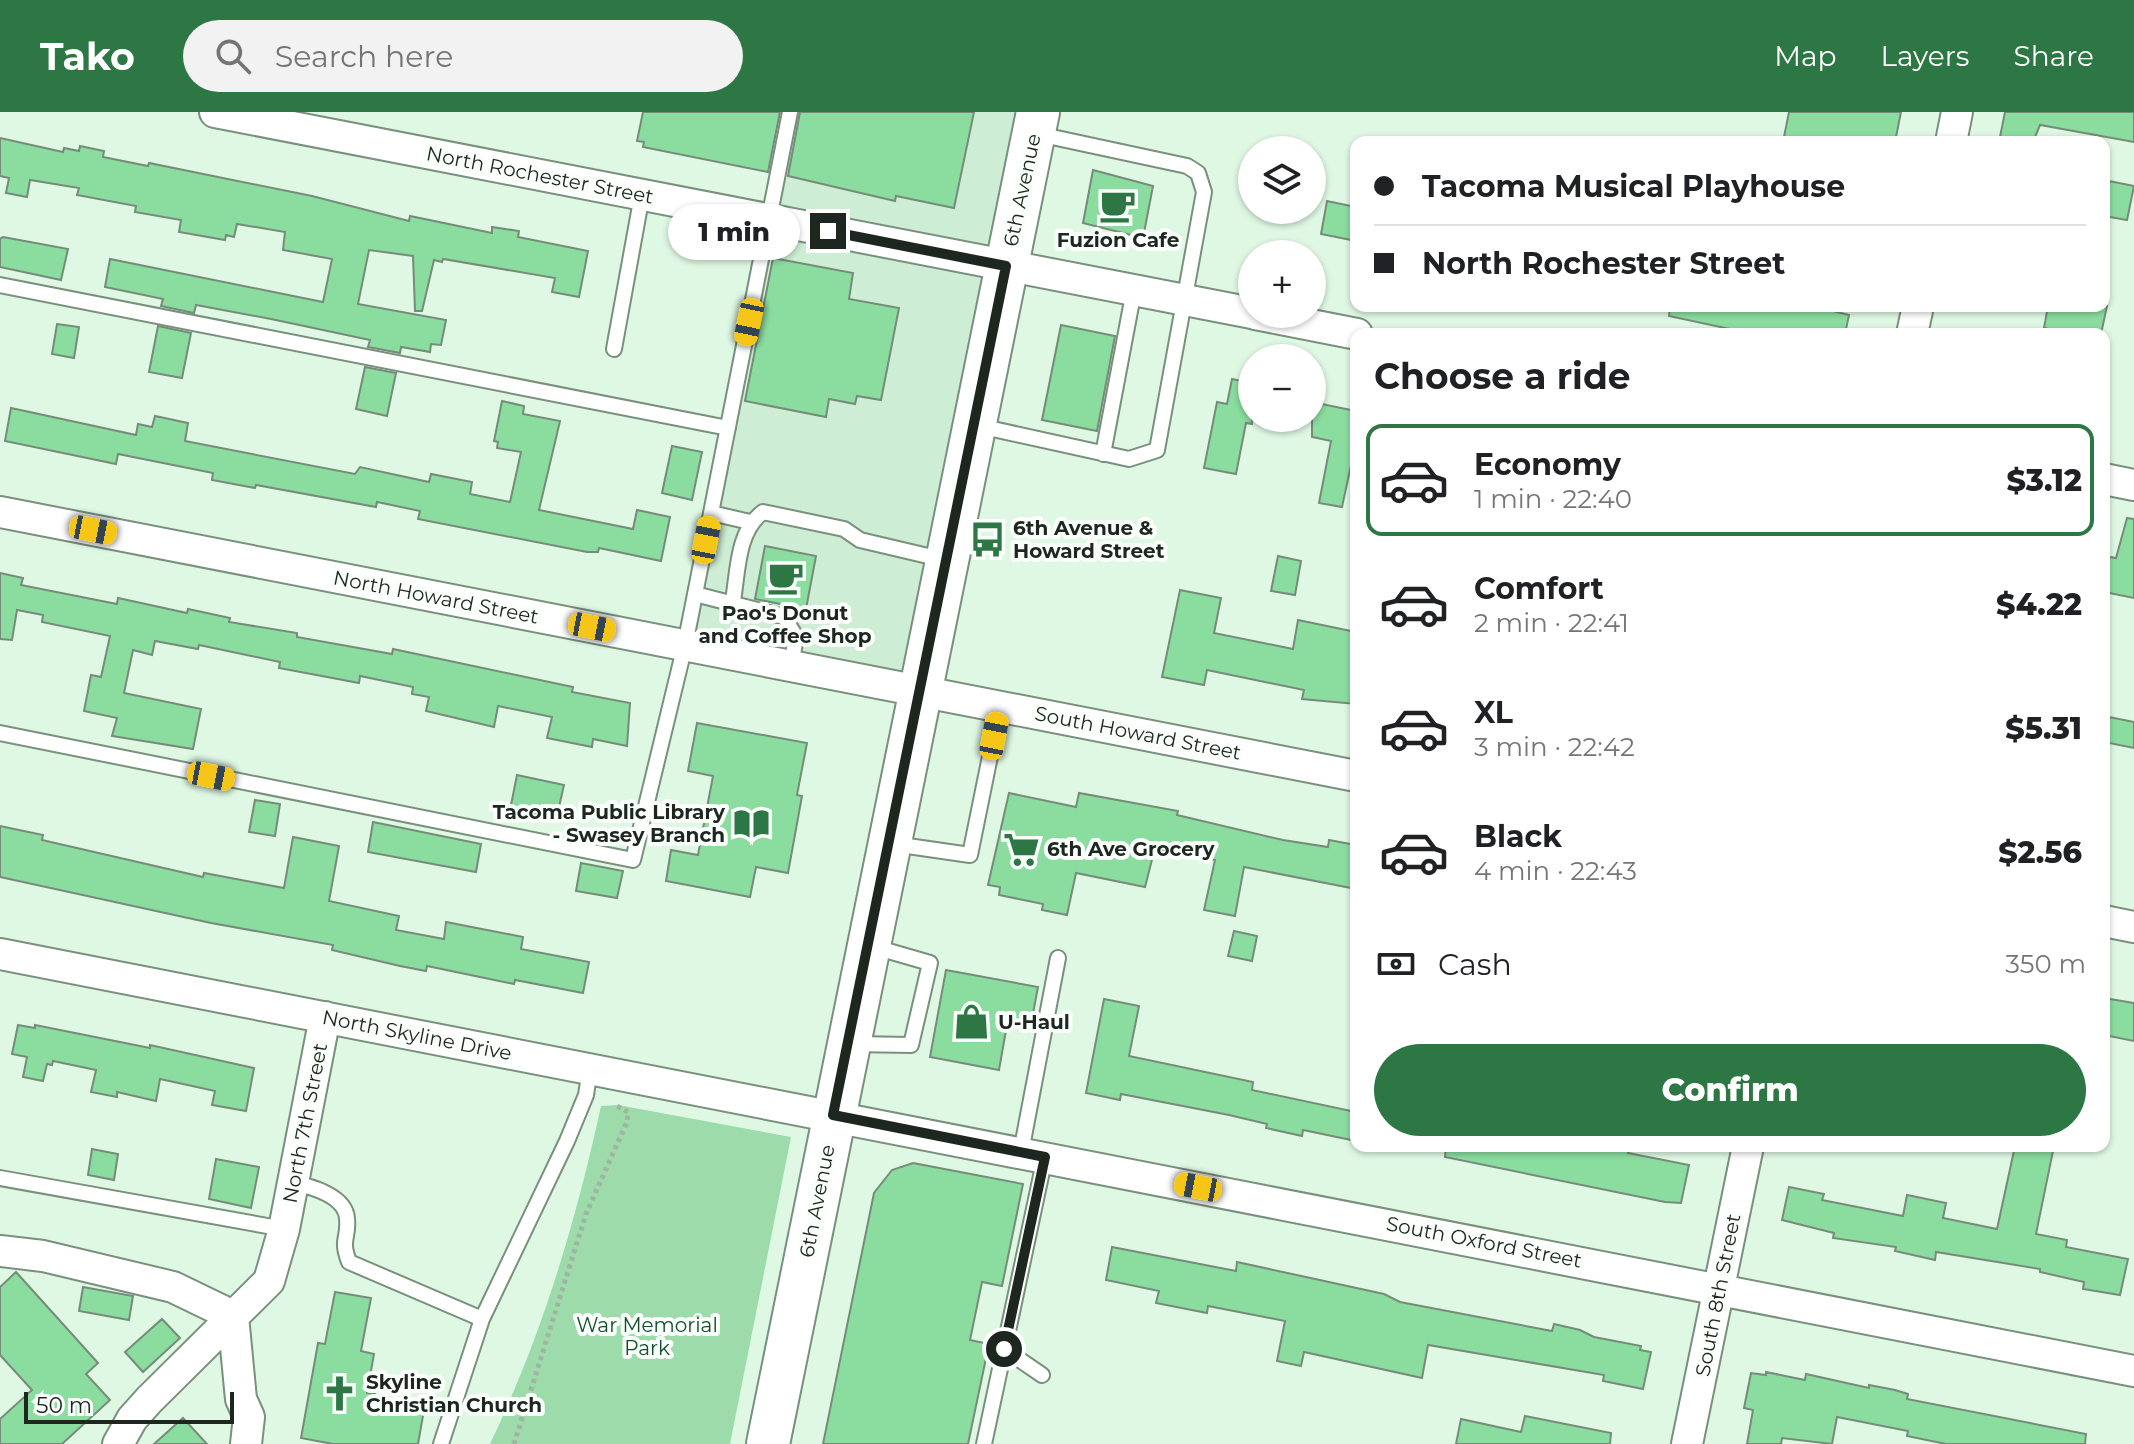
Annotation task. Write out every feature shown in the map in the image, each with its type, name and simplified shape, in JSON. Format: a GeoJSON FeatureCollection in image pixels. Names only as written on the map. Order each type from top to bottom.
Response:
{"type":"FeatureCollection","features":[{"type":"Feature","properties":{"kind":"main road","name":"6th Avenue"},"geometry":{"type":"LineString","coordinates":[[768,1444],[1035,123]]}},
{"type":"Feature","properties":{"kind":"street","name":"North Rochester Street"},"geometry":{"type":"LineString","coordinates":[[215,112],[1238,311]]}},
{"type":"Feature","properties":{"kind":"street"},"geometry":{"type":"LineString","coordinates":[[1952,136],[1957,112]]}},
{"type":"Feature","properties":{"kind":"street","name":"North Rochester Street"},"geometry":{"type":"LineString","coordinates":[[1326,328],[1350,333]]}},
{"type":"Feature","properties":{"kind":"street"},"geometry":{"type":"LineString","coordinates":[[2110,480],[2134,485]]}},
{"type":"Feature","properties":{"kind":"street","name":"North Howard Street"},"geometry":{"type":"LineString","coordinates":[[0,512],[920,691]]}},
{"type":"Feature","properties":{"kind":"street","name":"South Howard Street"},"geometry":{"type":"LineString","coordinates":[[920,691],[1350,775]]}},
{"type":"Feature","properties":{"kind":"street"},"geometry":{"type":"LineString","coordinates":[[2110,922],[2134,927]]}},
{"type":"Feature","properties":{"kind":"street","name":"North Skyline Drive"},"geometry":{"type":"LineString","coordinates":[[0,954],[833,1115]]}},
{"type":"Feature","properties":{"kind":"street","name":"North 7th Street"},"geometry":{"type":"LineString","coordinates":[[118,1444],[132,1419],[269,1281],[284,1229],[325,1017]]}},
{"type":"Feature","properties":{"kind":"street","name":"South Oxford Street"},"geometry":{"type":"LineString","coordinates":[[833,1115],[2134,1371]]}},
{"type":"Feature","properties":{"kind":"street","name":"South 8th Street"},"geometry":{"type":"LineString","coordinates":[[1687,1444],[1747,1152]]}},
{"type":"Feature","properties":{"kind":"street"},"geometry":{"type":"LineString","coordinates":[[0,1251],[43,1256],[173,1287],[233,1316],[241,1399],[249,1417],[246,1444]]}},
{"type":"Feature","properties":{"kind":"lane"},"geometry":{"type":"LineString","coordinates":[[0,733],[633,860],[685,645],[790,112]]}},
{"type":"Feature","properties":{"kind":"lane"},"geometry":{"type":"LineString","coordinates":[[974,425],[1129,459],[1157,450],[1204,192],[1198,173],[1187,166],[1035,123]]}},
{"type":"Feature","properties":{"kind":"lane"},"geometry":{"type":"LineString","coordinates":[[614,349],[642,195]]}},
{"type":"Feature","properties":{"kind":"lane"},"geometry":{"type":"LineString","coordinates":[[0,285],[728,428]]}},
{"type":"Feature","properties":{"kind":"lane"},"geometry":{"type":"LineString","coordinates":[[1103,454],[1134,290]]}},
{"type":"Feature","properties":{"kind":"lane"},"geometry":{"type":"LineString","coordinates":[[733,601],[740,553],[750,522],[763,512],[844,529],[860,540],[946,561]]}},
{"type":"Feature","properties":{"kind":"lane"},"geometry":{"type":"LineString","coordinates":[[711,513],[750,522]]}},
{"type":"Feature","properties":{"kind":"lane"},"geometry":{"type":"LineString","coordinates":[[695,594],[733,601],[784,617],[796,637],[791,666]]}},
{"type":"Feature","properties":{"kind":"lane"},"geometry":{"type":"LineString","coordinates":[[889,844],[970,855],[1000,707]]}},
{"type":"Feature","properties":{"kind":"lane"},"geometry":{"type":"LineString","coordinates":[[849,1044],[911,1045],[930,963],[869,945]]}},
{"type":"Feature","properties":{"kind":"lane"},"geometry":{"type":"LineString","coordinates":[[984,1444],[1004,1349],[1058,958]]}},
{"type":"Feature","properties":{"kind":"lane"},"geometry":{"type":"LineString","coordinates":[[441,1444],[482,1319],[567,1141],[586,1095],[590,1068]]}},
{"type":"Feature","properties":{"kind":"lane"},"geometry":{"type":"LineString","coordinates":[[0,1178],[284,1229]]}},
{"type":"Feature","properties":{"kind":"lane"},"geometry":{"type":"LineString","coordinates":[[292,1183],[310,1186],[342,1205],[347,1218],[342,1244],[349,1262],[482,1319]]}},
{"type":"Feature","properties":{"kind":"lane"},"geometry":{"type":"LineString","coordinates":[[1004,1349],[1042,1375]]}},
{"type":"Feature","properties":{"kind":"path"},"geometry":{"type":"LineString","coordinates":[[514,1444],[586,1214],[628,1112]]}},
{"type":"Feature","properties":{"kind":"shaded area"},"geometry":{"type":"Polygon","coordinates":[[[790,112],[1038,112],[920,691],[685,645],[790,112]]]}},
{"type":"Feature","properties":{"kind":"green space","name":"War Memorial Park"},"geometry":{"type":"Polygon","coordinates":[[[618,1105],[791,1137],[730,1444],[490,1444],[526,1362],[555,1279],[601,1106],[618,1105]]]}},
{"type":"Feature","properties":{"kind":"building"},"geometry":{"type":"Polygon","coordinates":[[[643,112],[780,112],[768,172],[643,147],[644,142],[637,141],[643,112]]]}},
{"type":"Feature","properties":{"kind":"building"},"geometry":{"type":"Polygon","coordinates":[[[800,112],[974,112],[954,208],[896,196],[895,201],[788,176],[800,112]]]}},
{"type":"Feature","properties":{"kind":"building"},"geometry":{"type":"Polygon","coordinates":[[[1789,112],[1901,112],[1896,136],[1784,136],[1789,112]]]}},
{"type":"Feature","properties":{"kind":"building"},"geometry":{"type":"Polygon","coordinates":[[[2005,112],[2134,112],[2134,142],[2040,125],[2035,136],[2000,136],[2005,112]]]}},
{"type":"Feature","properties":{"kind":"building"},"geometry":{"type":"Polygon","coordinates":[[[0,138],[63,152],[64,148],[79,151],[80,146],[104,151],[103,157],[148,166],[149,163],[312,196],[409,221],[410,216],[492,233],[492,227],[519,231],[518,237],[588,251],[579,297],[552,292],[555,278],[443,259],[442,262],[434,260],[422,311],[415,311],[413,256],[369,250],[358,304],[446,320],[441,345],[431,344],[430,352],[401,347],[400,353],[368,347],[370,340],[271,319],[196,305],[194,313],[161,306],[163,299],[105,287],[110,259],[323,302],[332,259],[283,250],[285,232],[237,224],[234,237],[226,235],[225,240],[179,232],[181,220],[135,212],[136,206],[77,195],[79,188],[30,180],[27,197],[6,193],[9,178],[0,176],[0,138]]]}},
{"type":"Feature","properties":{"kind":"building","name":"Fuzion Cafe"},"geometry":{"type":"Polygon","coordinates":[[[1093,170],[1153,186],[1143,238],[1083,223],[1093,170]]]}},
{"type":"Feature","properties":{"kind":"building"},"geometry":{"type":"Polygon","coordinates":[[[2110,181],[2134,186],[2127,220],[2110,217],[2110,181]]]}},
{"type":"Feature","properties":{"kind":"building"},"geometry":{"type":"Polygon","coordinates":[[[1327,201],[1350,206],[1350,240],[1321,234],[1323,224],[1326,224],[1327,201]]]}},
{"type":"Feature","properties":{"kind":"building"},"geometry":{"type":"Polygon","coordinates":[[[3,237],[68,249],[61,280],[0,267],[0,239],[3,237]]]}},
{"type":"Feature","properties":{"kind":"building"},"geometry":{"type":"Polygon","coordinates":[[[773,258],[853,273],[849,299],[899,308],[881,400],[857,396],[855,404],[829,399],[826,417],[745,401],[773,258]]]}},
{"type":"Feature","properties":{"kind":"building"},"geometry":{"type":"Polygon","coordinates":[[[1669,312],[1837,312],[1849,315],[1846,328],[1725,328],[1669,316],[1669,312]]]}},
{"type":"Feature","properties":{"kind":"building"},"geometry":{"type":"Polygon","coordinates":[[[2047,312],[2106,312],[2102,328],[2044,328],[2047,312]]]}},
{"type":"Feature","properties":{"kind":"building"},"geometry":{"type":"Polygon","coordinates":[[[57,324],[79,327],[74,358],[52,354],[57,324]]]}},
{"type":"Feature","properties":{"kind":"building"},"geometry":{"type":"Polygon","coordinates":[[[1061,325],[1115,336],[1097,431],[1042,420],[1061,325]]]}},
{"type":"Feature","properties":{"kind":"building"},"geometry":{"type":"Polygon","coordinates":[[[158,326],[191,333],[182,378],[149,372],[158,326]]]}},
{"type":"Feature","properties":{"kind":"building"},"geometry":{"type":"Polygon","coordinates":[[[365,367],[396,373],[387,416],[356,409],[365,367]]]}},
{"type":"Feature","properties":{"kind":"building"},"geometry":{"type":"Polygon","coordinates":[[[1232,379],[1238,380],[1238,432],[1244,432],[1236,474],[1204,468],[1217,402],[1227,404],[1232,379]]]}},
{"type":"Feature","properties":{"kind":"building"},"geometry":{"type":"Polygon","coordinates":[[[502,401],[524,406],[523,414],[560,421],[539,510],[633,529],[637,510],[670,517],[661,561],[599,548],[598,552],[587,552],[418,519],[420,511],[377,502],[376,507],[212,480],[213,473],[118,454],[116,464],[5,441],[11,408],[136,435],[138,424],[152,427],[155,416],[188,423],[185,441],[355,474],[360,467],[429,482],[431,474],[472,482],[470,494],[510,502],[521,452],[497,448],[498,442],[494,441],[502,401]]]}},
{"type":"Feature","properties":{"kind":"building"},"geometry":{"type":"Polygon","coordinates":[[[1326,405],[1350,410],[1350,470],[1342,507],[1319,503],[1331,441],[1312,437],[1312,432],[1326,432],[1326,405]]]}},
{"type":"Feature","properties":{"kind":"building"},"geometry":{"type":"Polygon","coordinates":[[[672,446],[702,452],[692,500],[662,493],[672,446]]]}},
{"type":"Feature","properties":{"kind":"building"},"geometry":{"type":"Polygon","coordinates":[[[2127,518],[2134,519],[2134,598],[2110,593],[2110,557],[2116,558],[2127,518]]]}},
{"type":"Feature","properties":{"kind":"building","name":"Pao's Donut and Coffee Shop"},"geometry":{"type":"Polygon","coordinates":[[[765,546],[816,556],[806,609],[755,599],[765,546]]]}},
{"type":"Feature","properties":{"kind":"building"},"geometry":{"type":"Polygon","coordinates":[[[1278,556],[1301,561],[1295,595],[1271,591],[1278,556]]]}},
{"type":"Feature","properties":{"kind":"building"},"geometry":{"type":"Polygon","coordinates":[[[0,573],[23,578],[21,585],[117,604],[118,598],[187,613],[188,609],[230,618],[229,622],[297,633],[297,637],[392,654],[393,649],[573,687],[572,692],[630,703],[627,746],[593,739],[592,747],[547,738],[552,717],[498,706],[494,727],[426,711],[429,697],[412,694],[413,687],[360,676],[359,683],[279,668],[280,662],[199,645],[198,649],[155,641],[152,655],[133,650],[124,693],[201,709],[193,749],[112,736],[117,718],[84,711],[91,675],[101,677],[110,636],[42,622],[43,615],[17,610],[12,640],[0,639],[0,573]]]}},
{"type":"Feature","properties":{"kind":"building"},"geometry":{"type":"Polygon","coordinates":[[[1180,590],[1221,598],[1214,633],[1293,649],[1298,620],[1350,631],[1350,703],[1302,699],[1304,690],[1207,670],[1204,685],[1162,677],[1180,590]]]}},
{"type":"Feature","properties":{"kind":"building"},"geometry":{"type":"Polygon","coordinates":[[[2110,717],[2134,722],[2134,748],[2110,743],[2110,717]]]}},
{"type":"Feature","properties":{"kind":"building","name":"Tacoma Public Library - Swasey Branch"},"geometry":{"type":"Polygon","coordinates":[[[697,723],[807,743],[797,795],[802,796],[788,873],[756,867],[750,897],[666,881],[671,850],[698,855],[713,776],[688,771],[697,723]]]}},
{"type":"Feature","properties":{"kind":"building"},"geometry":{"type":"Polygon","coordinates":[[[517,775],[564,785],[556,820],[510,810],[517,775]]]}},
{"type":"Feature","properties":{"kind":"building"},"geometry":{"type":"Polygon","coordinates":[[[1009,793],[1076,807],[1079,793],[1178,811],[1177,815],[1283,840],[1328,847],[1329,840],[1350,844],[1350,888],[1244,867],[1235,916],[1204,910],[1215,860],[1155,848],[1145,887],[1076,873],[1067,915],[1042,910],[1043,904],[999,895],[1000,887],[988,885],[1009,793]]]}},
{"type":"Feature","properties":{"kind":"building"},"geometry":{"type":"Polygon","coordinates":[[[255,800],[280,804],[275,836],[249,832],[255,800]]]}},
{"type":"Feature","properties":{"kind":"building"},"geometry":{"type":"Polygon","coordinates":[[[373,822],[481,844],[476,872],[368,852],[373,822]]]}},
{"type":"Feature","properties":{"kind":"building"},"geometry":{"type":"Polygon","coordinates":[[[0,826],[43,835],[42,840],[203,877],[204,873],[284,888],[293,837],[339,846],[329,901],[399,916],[396,930],[444,939],[446,922],[523,937],[521,949],[589,962],[583,993],[515,980],[514,984],[427,966],[426,971],[400,966],[332,950],[333,945],[211,923],[0,877],[0,826]]]}},
{"type":"Feature","properties":{"kind":"building"},"geometry":{"type":"Polygon","coordinates":[[[581,863],[623,871],[617,898],[576,891],[581,863]]]}},
{"type":"Feature","properties":{"kind":"building"},"geometry":{"type":"Polygon","coordinates":[[[1234,931],[1257,936],[1252,961],[1228,956],[1234,931]]]}},
{"type":"Feature","properties":{"kind":"building","name":"U-Haul"},"geometry":{"type":"Polygon","coordinates":[[[946,970],[1038,987],[1031,1024],[1008,1019],[999,1070],[930,1057],[946,970]]]}},
{"type":"Feature","properties":{"kind":"building"},"geometry":{"type":"Polygon","coordinates":[[[1104,999],[1139,1006],[1129,1056],[1253,1082],[1252,1090],[1350,1111],[1350,1140],[1303,1130],[1302,1136],[1229,1115],[1121,1094],[1120,1100],[1086,1093],[1104,999]]]}},
{"type":"Feature","properties":{"kind":"building"},"geometry":{"type":"Polygon","coordinates":[[[2110,999],[2134,1003],[2134,1041],[2110,1036],[2110,999]]]}},
{"type":"Feature","properties":{"kind":"building"},"geometry":{"type":"Polygon","coordinates":[[[18,1025],[35,1028],[35,1025],[150,1048],[150,1045],[254,1068],[246,1111],[212,1105],[215,1091],[160,1079],[156,1101],[117,1092],[117,1097],[91,1092],[96,1070],[53,1061],[52,1065],[47,1064],[43,1081],[23,1077],[27,1057],[12,1054],[18,1025]]]}},
{"type":"Feature","properties":{"kind":"building"},"geometry":{"type":"Polygon","coordinates":[[[92,1149],[118,1154],[114,1180],[88,1175],[92,1149]]]}},
{"type":"Feature","properties":{"kind":"building"},"geometry":{"type":"Polygon","coordinates":[[[1445,1152],[1628,1152],[1689,1165],[1681,1203],[1445,1157],[1445,1152]]]}},
{"type":"Feature","properties":{"kind":"building"},"geometry":{"type":"Polygon","coordinates":[[[2014,1152],[2053,1152],[2036,1234],[2067,1240],[2066,1247],[2128,1259],[2120,1295],[2083,1289],[2084,1282],[2040,1272],[2040,1269],[1936,1252],[1935,1260],[1895,1251],[1896,1247],[1833,1238],[1834,1233],[1782,1220],[1789,1187],[1824,1194],[1822,1200],[1903,1216],[1907,1195],[1946,1203],[1943,1218],[1997,1229],[2014,1152]]]}},
{"type":"Feature","properties":{"kind":"building"},"geometry":{"type":"Polygon","coordinates":[[[216,1159],[259,1167],[251,1208],[209,1199],[216,1159]]]}},
{"type":"Feature","properties":{"kind":"building"},"geometry":{"type":"Polygon","coordinates":[[[913,1163],[1023,1184],[1002,1286],[982,1282],[970,1340],[989,1344],[968,1444],[823,1444],[874,1193],[892,1170],[913,1163]]]}},
{"type":"Feature","properties":{"kind":"building"},"geometry":{"type":"Polygon","coordinates":[[[1112,1247],[1236,1271],[1237,1262],[1384,1294],[1400,1302],[1552,1331],[1554,1324],[1594,1337],[1641,1346],[1640,1350],[1651,1352],[1643,1389],[1603,1381],[1604,1375],[1428,1345],[1422,1378],[1304,1352],[1301,1366],[1277,1361],[1285,1321],[1208,1306],[1207,1313],[1156,1303],[1159,1291],[1106,1280],[1112,1247]]]}},
{"type":"Feature","properties":{"kind":"building"},"geometry":{"type":"Polygon","coordinates":[[[16,1272],[98,1363],[86,1374],[110,1400],[62,1444],[0,1444],[0,1419],[32,1390],[0,1355],[0,1287],[16,1272]]]}},
{"type":"Feature","properties":{"kind":"building"},"geometry":{"type":"Polygon","coordinates":[[[83,1287],[133,1296],[129,1320],[79,1311],[83,1287]]]}},
{"type":"Feature","properties":{"kind":"building","name":"Skyline Christian Church"},"geometry":{"type":"Polygon","coordinates":[[[335,1292],[371,1298],[361,1351],[374,1354],[367,1393],[375,1394],[374,1400],[424,1410],[418,1444],[333,1444],[301,1438],[318,1343],[325,1344],[335,1292]]]}},
{"type":"Feature","properties":{"kind":"building"},"geometry":{"type":"Polygon","coordinates":[[[162,1319],[180,1338],[143,1372],[125,1352],[162,1319]]]}},
{"type":"Feature","properties":{"kind":"building"},"geometry":{"type":"Polygon","coordinates":[[[1766,1372],[1805,1380],[1806,1374],[1869,1388],[1869,1385],[1895,1390],[1908,1394],[1907,1399],[2086,1434],[2085,1444],[1946,1444],[1907,1436],[1908,1431],[1837,1417],[1832,1444],[1782,1438],[1781,1444],[1747,1444],[1753,1410],[1744,1408],[1751,1373],[1766,1375],[1766,1372]]]}},
{"type":"Feature","properties":{"kind":"building"},"geometry":{"type":"Polygon","coordinates":[[[1525,1416],[1611,1433],[1610,1444],[1456,1444],[1461,1419],[1521,1432],[1525,1416]]]}},
{"type":"Feature","properties":{"kind":"building"},"geometry":{"type":"Polygon","coordinates":[[[183,1418],[207,1444],[154,1444],[183,1418]]]}},
{"type":"Feature","properties":{"kind":"place","name":"Fuzion Cafe"},"geometry":{"type":"Point","coordinates":[1118,205]}},
{"type":"Feature","properties":{"kind":"place","name":"6th Avenue & Howard Street"},"geometry":{"type":"Point","coordinates":[987,539]}},
{"type":"Feature","properties":{"kind":"place","name":"Pao's Donut and Coffee Shop"},"geometry":{"type":"Point","coordinates":[785,578]}},
{"type":"Feature","properties":{"kind":"place","name":"Tacoma Public Library - Swasey Branch"},"geometry":{"type":"Point","coordinates":[751,823]}},
{"type":"Feature","properties":{"kind":"place","name":"6th Ave Grocery"},"geometry":{"type":"Point","coordinates":[1021,849]}},
{"type":"Feature","properties":{"kind":"place","name":"U-Haul"},"geometry":{"type":"Point","coordinates":[972,1022]}},
{"type":"Feature","properties":{"kind":"place","name":"Skyline Christian Church"},"geometry":{"type":"Point","coordinates":[340,1393]}},
{"type":"Feature","properties":{"kind":"route"},"geometry":{"type":"LineString","coordinates":[[828,231],[1006,266],[833,1115],[1045,1157],[1004,1349]]}}]}
